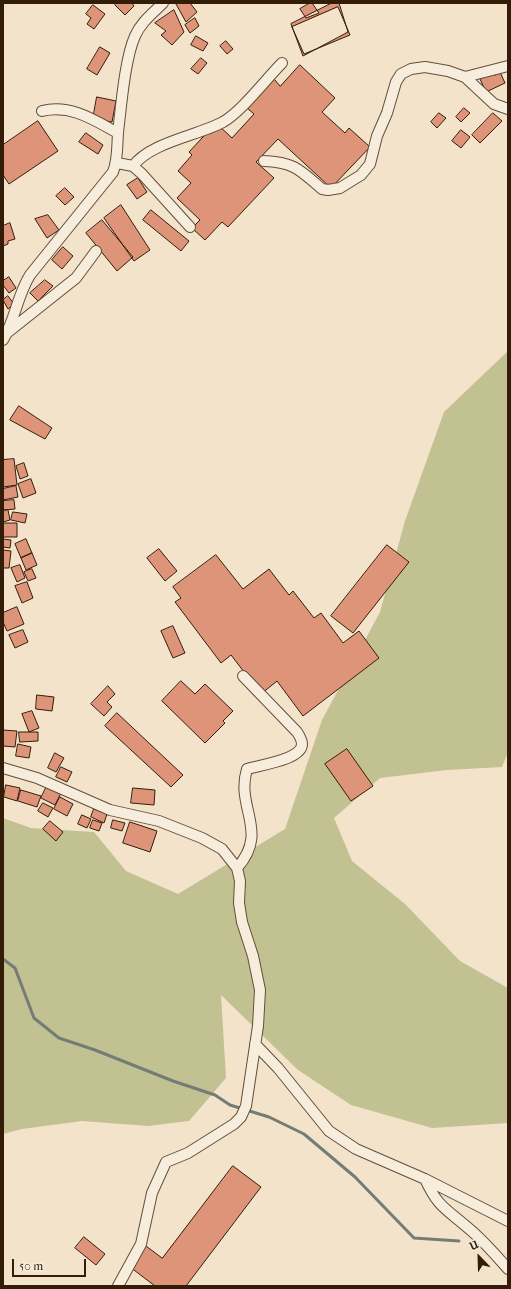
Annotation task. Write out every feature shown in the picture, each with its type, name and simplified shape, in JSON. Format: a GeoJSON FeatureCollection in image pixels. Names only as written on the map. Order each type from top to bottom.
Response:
{"type":"FeatureCollection","features":[{"type":"Feature","properties":{"kind":"street"},"geometry":{"type":"LineString","coordinates":[[5,336],[18,299],[30,275],[56,241],[110,177],[117,163],[118,133],[128,66],[135,35],[141,25],[163,3]]}},
{"type":"Feature","properties":{"kind":"street"},"geometry":{"type":"LineString","coordinates":[[133,166],[146,154],[204,131],[233,115],[282,62]]}},
{"type":"Feature","properties":{"kind":"street"},"geometry":{"type":"LineString","coordinates":[[465,77],[508,66]]}},
{"type":"Feature","properties":{"kind":"street"},"geometry":{"type":"LineString","coordinates":[[264,161],[278,162],[296,167],[322,189],[328,190],[340,188],[361,175],[370,164],[377,136],[387,113],[396,82],[401,74],[411,69],[425,67],[448,71],[465,77],[494,104],[508,109]]}},
{"type":"Feature","properties":{"kind":"street"},"geometry":{"type":"LineString","coordinates":[[42,111],[60,108],[82,113],[118,133]]}},
{"type":"Feature","properties":{"kind":"street"},"geometry":{"type":"LineString","coordinates":[[117,163],[133,166],[190,227]]}},
{"type":"Feature","properties":{"kind":"street"},"geometry":{"type":"LineString","coordinates":[[5,336],[76,278],[96,251]]}},
{"type":"Feature","properties":{"kind":"street"},"geometry":{"type":"LineString","coordinates":[[238,868],[246,858],[251,847],[252,830],[244,779],[246,770],[291,758],[300,751],[302,743],[297,732],[243,676]]}},
{"type":"Feature","properties":{"kind":"street"},"geometry":{"type":"LineString","coordinates":[[3,768],[37,778],[110,810],[159,821],[202,838],[222,849],[238,868],[240,881],[239,903],[242,922],[253,956],[260,990],[255,1044],[246,1106],[241,1117],[234,1124],[188,1153],[166,1162],[152,1193],[141,1244],[118,1286]]}},
{"type":"Feature","properties":{"kind":"street"},"geometry":{"type":"LineString","coordinates":[[255,1044],[278,1068],[329,1131],[356,1148],[425,1179],[508,1221]]}},
{"type":"Feature","properties":{"kind":"street"},"geometry":{"type":"LineString","coordinates":[[425,1179],[434,1198],[443,1208],[466,1226],[508,1269]]}},
{"type":"Feature","properties":{"kind":"shaded area"},"geometry":{"type":"Polygon","coordinates":[[[508,351],[508,752],[502,767],[447,770],[380,778],[334,818],[352,861],[405,904],[460,961],[508,988],[508,1123],[432,1128],[351,1105],[298,1070],[221,995],[226,1078],[189,1121],[148,1126],[82,1121],[22,1129],[3,1134],[3,818],[31,828],[94,832],[126,871],[178,894],[285,829],[322,720],[380,612],[405,521],[444,412],[508,351]]]}},
{"type":"Feature","properties":{"kind":"building"},"geometry":{"type":"Polygon","coordinates":[[[116,3],[132,3],[134,6],[125,15],[115,5],[116,3]]]}},
{"type":"Feature","properties":{"kind":"building"},"geometry":{"type":"Polygon","coordinates":[[[190,3],[197,12],[186,22],[176,4],[190,3]]]}},
{"type":"Feature","properties":{"kind":"building"},"geometry":{"type":"Polygon","coordinates":[[[312,3],[319,13],[306,18],[300,9],[312,3]]]}},
{"type":"Feature","properties":{"kind":"building"},"geometry":{"type":"Polygon","coordinates":[[[332,3],[339,3],[348,32],[303,56],[291,24],[332,3]]]}},
{"type":"Feature","properties":{"kind":"building"},"geometry":{"type":"Polygon","coordinates":[[[93,5],[105,14],[94,29],[87,24],[91,18],[86,14],[93,5]]]}},
{"type":"Feature","properties":{"kind":"building"},"geometry":{"type":"Polygon","coordinates":[[[338,7],[350,35],[304,54],[292,27],[338,7]]]}},
{"type":"Feature","properties":{"kind":"building"},"geometry":{"type":"Polygon","coordinates":[[[174,10],[184,32],[172,45],[161,35],[166,31],[155,23],[174,10]]]}},
{"type":"Feature","properties":{"kind":"building"},"geometry":{"type":"Polygon","coordinates":[[[195,18],[199,26],[190,33],[185,25],[195,18]]]}},
{"type":"Feature","properties":{"kind":"building"},"geometry":{"type":"Polygon","coordinates":[[[196,36],[208,43],[203,51],[191,45],[196,36]]]}},
{"type":"Feature","properties":{"kind":"building"},"geometry":{"type":"Polygon","coordinates":[[[226,41],[233,49],[227,54],[220,46],[226,41]]]}},
{"type":"Feature","properties":{"kind":"building"},"geometry":{"type":"Polygon","coordinates":[[[100,47],[110,53],[97,75],[87,69],[100,47]]]}},
{"type":"Feature","properties":{"kind":"building"},"geometry":{"type":"Polygon","coordinates":[[[201,58],[207,63],[198,74],[191,69],[201,58]]]}},
{"type":"Feature","properties":{"kind":"building"},"geometry":{"type":"Polygon","coordinates":[[[300,65],[335,98],[322,112],[345,133],[349,128],[370,147],[331,188],[278,139],[256,162],[274,178],[228,227],[222,222],[205,240],[192,228],[200,220],[177,198],[191,183],[178,171],[192,155],[189,152],[216,123],[232,138],[254,114],[247,108],[274,79],[280,86],[300,65]]]}},
{"type":"Feature","properties":{"kind":"building"},"geometry":{"type":"Polygon","coordinates":[[[500,72],[505,83],[486,92],[480,79],[493,73],[495,75],[500,72]]]}},
{"type":"Feature","properties":{"kind":"building"},"geometry":{"type":"Polygon","coordinates":[[[97,97],[116,101],[112,122],[93,119],[97,97]]]}},
{"type":"Feature","properties":{"kind":"building"},"geometry":{"type":"Polygon","coordinates":[[[464,108],[470,113],[461,122],[456,117],[464,108]]]}},
{"type":"Feature","properties":{"kind":"building"},"geometry":{"type":"Polygon","coordinates":[[[439,113],[446,118],[437,128],[431,122],[439,113]]]}},
{"type":"Feature","properties":{"kind":"building"},"geometry":{"type":"Polygon","coordinates":[[[493,113],[502,121],[480,143],[472,135],[493,113]]]}},
{"type":"Feature","properties":{"kind":"building"},"geometry":{"type":"Polygon","coordinates":[[[38,121],[58,151],[9,184],[3,175],[3,145],[38,121]]]}},
{"type":"Feature","properties":{"kind":"building"},"geometry":{"type":"Polygon","coordinates":[[[461,130],[470,137],[461,148],[452,141],[461,130]]]}},
{"type":"Feature","properties":{"kind":"building"},"geometry":{"type":"Polygon","coordinates":[[[86,133],[103,145],[98,154],[79,142],[86,133]]]}},
{"type":"Feature","properties":{"kind":"building"},"geometry":{"type":"Polygon","coordinates":[[[138,178],[147,192],[137,199],[127,185],[138,178]]]}},
{"type":"Feature","properties":{"kind":"building"},"geometry":{"type":"Polygon","coordinates":[[[65,188],[74,197],[65,205],[56,196],[65,188]]]}},
{"type":"Feature","properties":{"kind":"building"},"geometry":{"type":"Polygon","coordinates":[[[121,205],[150,250],[134,261],[104,218],[121,205]]]}},
{"type":"Feature","properties":{"kind":"building"},"geometry":{"type":"Polygon","coordinates":[[[151,210],[189,241],[181,251],[143,220],[151,210]]]}},
{"type":"Feature","properties":{"kind":"building"},"geometry":{"type":"Polygon","coordinates":[[[48,215],[59,230],[47,238],[35,219],[48,215]]]}},
{"type":"Feature","properties":{"kind":"building"},"geometry":{"type":"Polygon","coordinates":[[[102,220],[133,257],[117,271],[86,233],[102,220]]]}},
{"type":"Feature","properties":{"kind":"building"},"geometry":{"type":"Polygon","coordinates":[[[10,223],[15,239],[8,241],[8,244],[3,246],[3,226],[10,223]]]}},
{"type":"Feature","properties":{"kind":"building"},"geometry":{"type":"Polygon","coordinates":[[[63,247],[73,256],[62,269],[52,260],[63,247]]]}},
{"type":"Feature","properties":{"kind":"building"},"geometry":{"type":"Polygon","coordinates":[[[9,277],[16,288],[9,293],[3,285],[3,281],[9,277]]]}},
{"type":"Feature","properties":{"kind":"building"},"geometry":{"type":"Polygon","coordinates":[[[45,280],[53,286],[38,301],[30,293],[45,280]]]}},
{"type":"Feature","properties":{"kind":"building"},"geometry":{"type":"Polygon","coordinates":[[[8,296],[14,304],[8,309],[3,300],[8,296]]]}},
{"type":"Feature","properties":{"kind":"building"},"geometry":{"type":"Polygon","coordinates":[[[19,406],[52,428],[45,439],[10,420],[19,406]]]}},
{"type":"Feature","properties":{"kind":"building"},"geometry":{"type":"Polygon","coordinates":[[[14,459],[17,485],[3,487],[3,460],[14,459]]]}},
{"type":"Feature","properties":{"kind":"building"},"geometry":{"type":"Polygon","coordinates":[[[24,463],[28,476],[20,479],[16,466],[24,463]]]}},
{"type":"Feature","properties":{"kind":"building"},"geometry":{"type":"Polygon","coordinates":[[[31,479],[36,493],[23,498],[18,484],[31,479]]]}},
{"type":"Feature","properties":{"kind":"building"},"geometry":{"type":"Polygon","coordinates":[[[16,486],[18,497],[3,500],[3,489],[16,486]]]}},
{"type":"Feature","properties":{"kind":"building"},"geometry":{"type":"Polygon","coordinates":[[[14,500],[15,509],[3,510],[3,501],[14,500]]]}},
{"type":"Feature","properties":{"kind":"building"},"geometry":{"type":"Polygon","coordinates":[[[8,510],[10,520],[3,522],[3,511],[8,510]]]}},
{"type":"Feature","properties":{"kind":"building"},"geometry":{"type":"Polygon","coordinates":[[[13,512],[27,514],[25,523],[11,520],[13,512]]]}},
{"type":"Feature","properties":{"kind":"building"},"geometry":{"type":"Polygon","coordinates":[[[3,523],[17,523],[17,537],[3,537],[3,523]]]}},
{"type":"Feature","properties":{"kind":"building"},"geometry":{"type":"Polygon","coordinates":[[[3,539],[11,540],[10,548],[3,547],[3,539]]]}},
{"type":"Feature","properties":{"kind":"building"},"geometry":{"type":"Polygon","coordinates":[[[26,539],[32,553],[21,558],[15,544],[26,539]]]}},
{"type":"Feature","properties":{"kind":"building"},"geometry":{"type":"Polygon","coordinates":[[[387,545],[409,562],[353,633],[331,616],[387,545]]]}},
{"type":"Feature","properties":{"kind":"building"},"geometry":{"type":"Polygon","coordinates":[[[159,549],[177,571],[165,581],[147,558],[159,549]]]}},
{"type":"Feature","properties":{"kind":"building"},"geometry":{"type":"Polygon","coordinates":[[[3,550],[11,551],[9,568],[3,568],[3,550]]]}},
{"type":"Feature","properties":{"kind":"building"},"geometry":{"type":"Polygon","coordinates":[[[32,553],[37,565],[26,570],[21,558],[32,553]]]}},
{"type":"Feature","properties":{"kind":"building"},"geometry":{"type":"Polygon","coordinates":[[[216,555],[243,589],[269,569],[289,595],[293,591],[314,618],[321,613],[343,643],[359,631],[379,658],[303,716],[277,681],[261,694],[231,655],[221,663],[175,602],[181,598],[173,587],[216,555]]]}},
{"type":"Feature","properties":{"kind":"building"},"geometry":{"type":"Polygon","coordinates":[[[20,565],[25,578],[17,582],[11,568],[20,565]]]}},
{"type":"Feature","properties":{"kind":"building"},"geometry":{"type":"Polygon","coordinates":[[[32,569],[36,578],[28,581],[24,572],[32,569]]]}},
{"type":"Feature","properties":{"kind":"building"},"geometry":{"type":"Polygon","coordinates":[[[27,582],[33,598],[22,603],[15,586],[27,582]]]}},
{"type":"Feature","properties":{"kind":"building"},"geometry":{"type":"Polygon","coordinates":[[[17,607],[24,624],[7,631],[3,622],[3,613],[17,607]]]}},
{"type":"Feature","properties":{"kind":"building"},"geometry":{"type":"Polygon","coordinates":[[[173,626],[185,653],[173,658],[161,631],[173,626]]]}},
{"type":"Feature","properties":{"kind":"building"},"geometry":{"type":"Polygon","coordinates":[[[23,630],[28,642],[15,648],[9,635],[23,630]]]}},
{"type":"Feature","properties":{"kind":"building"},"geometry":{"type":"Polygon","coordinates":[[[181,681],[195,694],[205,684],[233,711],[223,721],[225,723],[205,743],[162,701],[181,681]]]}},
{"type":"Feature","properties":{"kind":"building"},"geometry":{"type":"Polygon","coordinates":[[[108,686],[115,694],[107,702],[112,707],[104,716],[91,704],[108,686]]]}},
{"type":"Feature","properties":{"kind":"building"},"geometry":{"type":"Polygon","coordinates":[[[37,695],[54,697],[52,711],[36,709],[37,695]]]}},
{"type":"Feature","properties":{"kind":"building"},"geometry":{"type":"Polygon","coordinates":[[[32,711],[39,728],[29,732],[22,714],[32,711]]]}},
{"type":"Feature","properties":{"kind":"building"},"geometry":{"type":"Polygon","coordinates":[[[117,713],[183,775],[171,787],[105,726],[117,713]]]}},
{"type":"Feature","properties":{"kind":"building"},"geometry":{"type":"Polygon","coordinates":[[[3,730],[17,731],[15,747],[3,746],[3,730]]]}},
{"type":"Feature","properties":{"kind":"building"},"geometry":{"type":"Polygon","coordinates":[[[19,732],[38,732],[38,741],[20,742],[19,732]]]}},
{"type":"Feature","properties":{"kind":"building"},"geometry":{"type":"Polygon","coordinates":[[[18,744],[31,747],[29,758],[16,756],[18,744]]]}},
{"type":"Feature","properties":{"kind":"building"},"geometry":{"type":"Polygon","coordinates":[[[347,749],[373,786],[351,801],[325,764],[347,749]]]}},
{"type":"Feature","properties":{"kind":"building"},"geometry":{"type":"Polygon","coordinates":[[[55,753],[64,758],[56,772],[48,768],[55,753]]]}},
{"type":"Feature","properties":{"kind":"building"},"geometry":{"type":"Polygon","coordinates":[[[61,767],[72,772],[67,782],[56,777],[61,767]]]}},
{"type":"Feature","properties":{"kind":"building"},"geometry":{"type":"Polygon","coordinates":[[[6,785],[20,788],[17,801],[4,797],[6,785]]]}},
{"type":"Feature","properties":{"kind":"building"},"geometry":{"type":"Polygon","coordinates":[[[47,786],[61,793],[55,805],[41,798],[47,786]]]}},
{"type":"Feature","properties":{"kind":"building"},"geometry":{"type":"Polygon","coordinates":[[[133,788],[155,790],[154,805],[131,803],[133,788]]]}},
{"type":"Feature","properties":{"kind":"building"},"geometry":{"type":"Polygon","coordinates":[[[21,790],[41,796],[37,807],[18,801],[21,790]]]}},
{"type":"Feature","properties":{"kind":"building"},"geometry":{"type":"Polygon","coordinates":[[[60,797],[73,804],[67,816],[54,809],[60,797]]]}},
{"type":"Feature","properties":{"kind":"building"},"geometry":{"type":"Polygon","coordinates":[[[43,803],[53,808],[48,817],[38,811],[43,803]]]}},
{"type":"Feature","properties":{"kind":"building"},"geometry":{"type":"Polygon","coordinates":[[[94,809],[107,814],[104,823],[91,817],[94,809]]]}},
{"type":"Feature","properties":{"kind":"building"},"geometry":{"type":"Polygon","coordinates":[[[82,815],[91,819],[87,828],[78,824],[82,815]]]}},
{"type":"Feature","properties":{"kind":"building"},"geometry":{"type":"Polygon","coordinates":[[[93,820],[102,823],[99,831],[90,828],[93,820]]]}},
{"type":"Feature","properties":{"kind":"building"},"geometry":{"type":"Polygon","coordinates":[[[113,820],[125,823],[122,831],[111,828],[113,820]]]}},
{"type":"Feature","properties":{"kind":"building"},"geometry":{"type":"Polygon","coordinates":[[[50,821],[63,832],[56,841],[43,829],[50,821]]]}},
{"type":"Feature","properties":{"kind":"building"},"geometry":{"type":"Polygon","coordinates":[[[130,822],[157,831],[150,852],[123,843],[130,822]]]}},
{"type":"Feature","properties":{"kind":"building"},"geometry":{"type":"Polygon","coordinates":[[[233,1166],[261,1187],[186,1286],[155,1286],[130,1267],[146,1246],[162,1258],[233,1166]]]}},
{"type":"Feature","properties":{"kind":"building"},"geometry":{"type":"Polygon","coordinates":[[[84,1237],[105,1254],[96,1265],[75,1248],[84,1237]]]}},
{"type":"Feature","properties":{"kind":"waterway"},"geometry":{"type":"LineString","coordinates":[[3,959],[15,968],[34,1018],[59,1038],[95,1050],[173,1081],[215,1095],[230,1105],[269,1117],[304,1134],[355,1177],[414,1238],[459,1241]]}}]}
